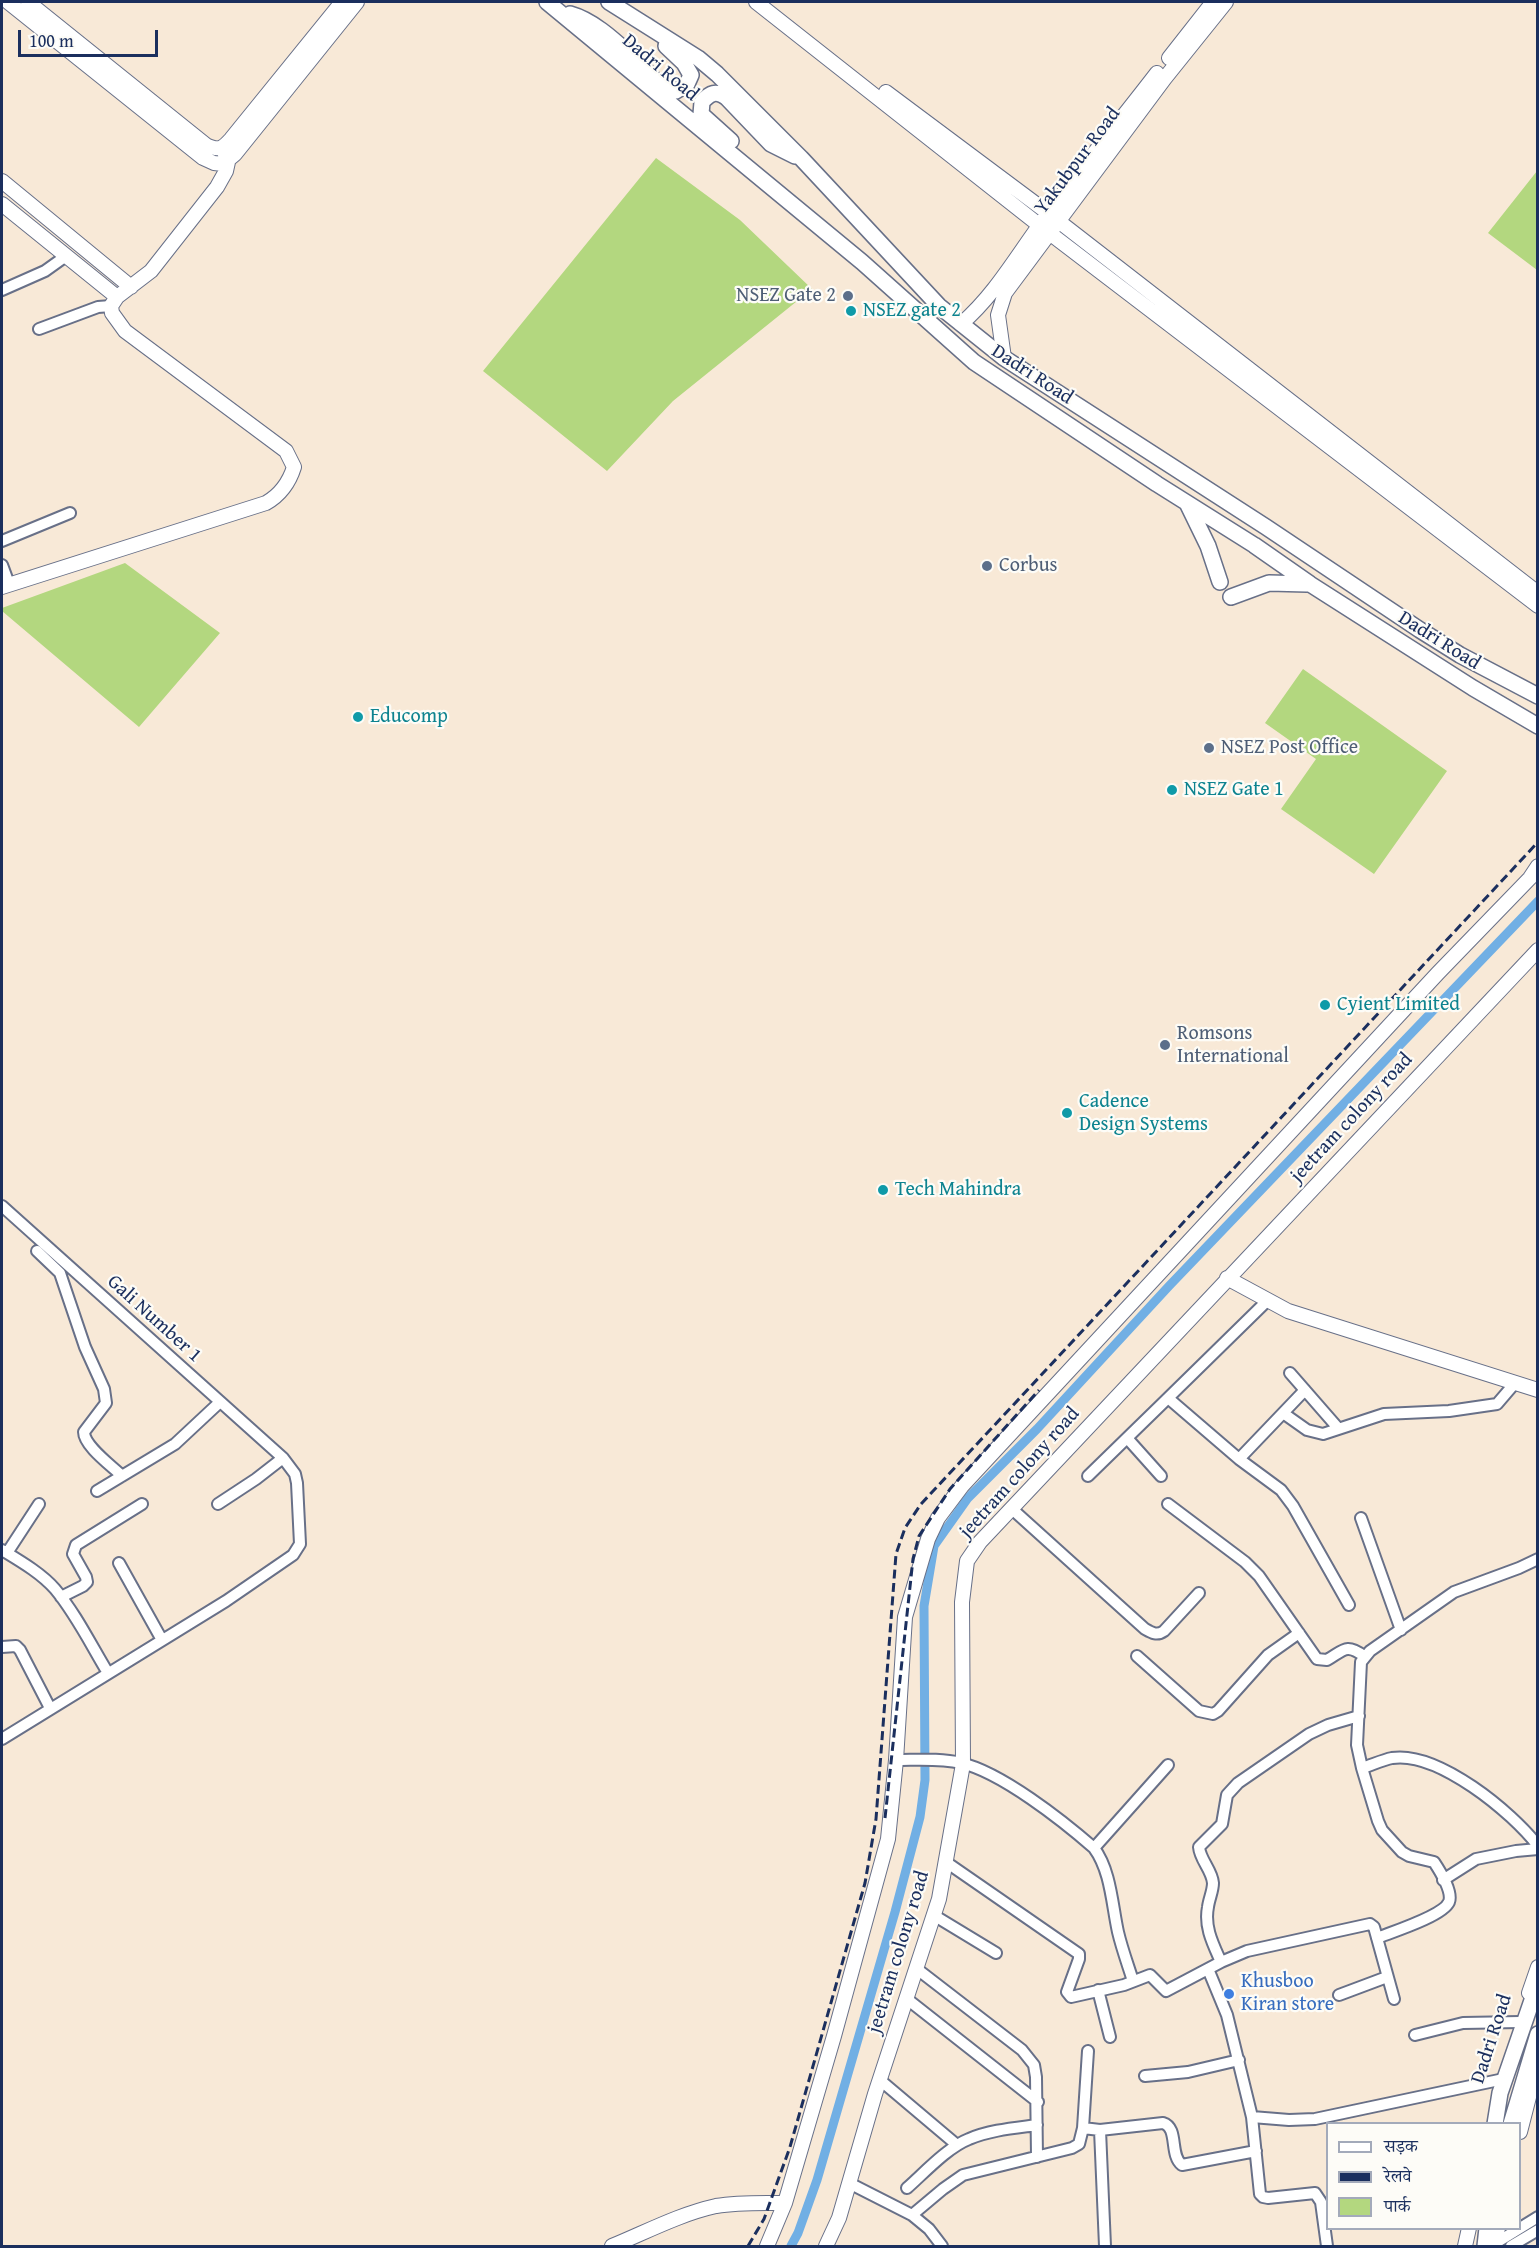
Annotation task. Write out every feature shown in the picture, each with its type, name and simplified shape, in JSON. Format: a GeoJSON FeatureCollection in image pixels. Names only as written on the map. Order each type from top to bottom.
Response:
{"type":"FeatureCollection","features":[{"type":"Feature","properties":{"kind":"main road","name":"Dadri Road"},"geometry":{"type":"LineString","coordinates":[[609,2],[698,58],[717,74],[801,158],[924,290],[961,324],[1004,358],[1260,522],[1420,630],[1538,696]]}},
{"type":"Feature","properties":{"kind":"main road","name":"Dadri Road"},"geometry":{"type":"LineString","coordinates":[[553,6],[862,262],[974,362],[1310,584],[1473,688],[1538,726]]}},
{"type":"Feature","properties":{"kind":"main road"},"geometry":{"type":"LineString","coordinates":[[553,6],[581,17],[596,27],[627,52],[662,86],[670,90],[682,89],[691,75],[684,63],[630,14]]}},
{"type":"Feature","properties":{"kind":"main road"},"geometry":{"type":"LineString","coordinates":[[769,187],[752,159],[701,114],[702,102],[707,97],[716,92],[721,93],[771,144],[801,158]]}},
{"type":"Feature","properties":{"kind":"main road"},"geometry":{"type":"LineString","coordinates":[[1186,502],[1208,546],[1220,582]]}},
{"type":"Feature","properties":{"kind":"main road"},"geometry":{"type":"LineString","coordinates":[[1231,597],[1269,583],[1310,584]]}},
{"type":"Feature","properties":{"kind":"main road"},"geometry":{"type":"LineString","coordinates":[[1495,2122],[1500,2093],[1538,1983]]}},
{"type":"Feature","properties":{"kind":"main road"},"geometry":{"type":"LineString","coordinates":[[1512,2122],[1538,2034]]}},
{"type":"Feature","properties":{"kind":"main road"},"geometry":{"type":"LineString","coordinates":[[1476,2247],[1477,2230]]}},
{"type":"Feature","properties":{"kind":"main road"},"geometry":{"type":"LineString","coordinates":[[1487,2230],[1490,2246]]}},
{"type":"Feature","properties":{"kind":"street"},"geometry":{"type":"LineString","coordinates":[[8,2],[92,61]]}},
{"type":"Feature","properties":{"kind":"street"},"geometry":{"type":"LineString","coordinates":[[28,2],[203,158],[223,164],[225,155],[320,38],[357,2]]}},
{"type":"Feature","properties":{"kind":"street"},"geometry":{"type":"LineString","coordinates":[[320,38],[342,2]]}},
{"type":"Feature","properties":{"kind":"street"},"geometry":{"type":"LineString","coordinates":[[756,2],[1044,229],[1538,606]]}},
{"type":"Feature","properties":{"kind":"street"},"geometry":{"type":"LineString","coordinates":[[767,2],[1053,217],[1538,593]]}},
{"type":"Feature","properties":{"kind":"street","name":"Yakubpur Road"},"geometry":{"type":"LineString","coordinates":[[961,324],[976,310],[1044,229],[1213,2]]}},
{"type":"Feature","properties":{"kind":"street","name":"Yakubpur Road"},"geometry":{"type":"LineString","coordinates":[[1053,217],[1226,2]]}},
{"type":"Feature","properties":{"kind":"street"},"geometry":{"type":"LineString","coordinates":[[39,329],[114,302],[151,271],[217,187],[226,171],[225,155]]}},
{"type":"Feature","properties":{"kind":"street"},"geometry":{"type":"LineString","coordinates":[[2,181],[130,287]]}},
{"type":"Feature","properties":{"kind":"street"},"geometry":{"type":"LineString","coordinates":[[2,204],[66,256],[114,302]]}},
{"type":"Feature","properties":{"kind":"street","name":"Yakubpur Road"},"geometry":{"type":"LineString","coordinates":[[1004,358],[998,315],[1001,301],[1044,229]]}},
{"type":"Feature","properties":{"kind":"street"},"geometry":{"type":"LineString","coordinates":[[2,290],[45,271],[66,256]]}},
{"type":"Feature","properties":{"kind":"street"},"geometry":{"type":"LineString","coordinates":[[2,565],[5,586],[266,503],[282,491],[292,473],[294,467],[286,451],[125,331],[112,313],[114,302]]}},
{"type":"Feature","properties":{"kind":"street"},"geometry":{"type":"LineString","coordinates":[[2,541],[69,513]]}},
{"type":"Feature","properties":{"kind":"street"},"geometry":{"type":"LineString","coordinates":[[767,2247],[785,2203],[888,1839],[900,1760],[905,1617],[922,1552],[938,1518],[962,1486],[1538,867]]}},
{"type":"Feature","properties":{"kind":"street","name":"jeetram colony road"},"geometry":{"type":"LineString","coordinates":[[826,2247],[839,2218],[880,2080],[935,1916],[963,1764],[962,1602],[967,1561],[980,1542],[1538,950]]}},
{"type":"Feature","properties":{"kind":"street","name":"Gali Number 1"},"geometry":{"type":"LineString","coordinates":[[2,1206],[283,1458],[295,1474],[300,1544],[297,1551],[226,1601],[162,1640]]}},
{"type":"Feature","properties":{"kind":"street"},"geometry":{"type":"LineString","coordinates":[[37,1251],[60,1274],[85,1347],[104,1389],[106,1403],[84,1432],[84,1437],[87,1443],[122,1476]]}},
{"type":"Feature","properties":{"kind":"street"},"geometry":{"type":"LineString","coordinates":[[1227,1278],[1288,1311],[1538,1390]]}},
{"type":"Feature","properties":{"kind":"street"},"geometry":{"type":"LineString","coordinates":[[1088,1476],[1269,1300]]}},
{"type":"Feature","properties":{"kind":"street"},"geometry":{"type":"LineString","coordinates":[[1290,1373],[1338,1428]]}},
{"type":"Feature","properties":{"kind":"street"},"geometry":{"type":"LineString","coordinates":[[1283,1413],[1314,1433],[1323,1434],[1384,1414],[1449,1411],[1497,1404],[1505,1398],[1515,1383]]}},
{"type":"Feature","properties":{"kind":"street"},"geometry":{"type":"LineString","coordinates":[[1239,1459],[1305,1390]]}},
{"type":"Feature","properties":{"kind":"street"},"geometry":{"type":"LineString","coordinates":[[1168,1398],[1239,1459],[1269,1480],[1287,1498],[1349,1605]]}},
{"type":"Feature","properties":{"kind":"street"},"geometry":{"type":"LineString","coordinates":[[97,1491],[176,1444],[220,1402]]}},
{"type":"Feature","properties":{"kind":"street"},"geometry":{"type":"LineString","coordinates":[[1127,1438],[1161,1476]]}},
{"type":"Feature","properties":{"kind":"street"},"geometry":{"type":"LineString","coordinates":[[218,1504],[283,1458]]}},
{"type":"Feature","properties":{"kind":"street"},"geometry":{"type":"LineString","coordinates":[[39,1504],[4,1551],[46,1580],[61,1597],[108,1673]]}},
{"type":"Feature","properties":{"kind":"street"},"geometry":{"type":"LineString","coordinates":[[61,1597],[87,1582],[73,1554],[76,1545],[142,1504]]}},
{"type":"Feature","properties":{"kind":"street"},"geometry":{"type":"LineString","coordinates":[[1168,1504],[1245,1562],[1259,1576],[1313,1654],[1323,1661],[1346,1648],[1352,1648],[1364,1656]]}},
{"type":"Feature","properties":{"kind":"street"},"geometry":{"type":"LineString","coordinates":[[1012,1509],[1153,1634],[1160,1634],[1164,1631],[1199,1593]]}},
{"type":"Feature","properties":{"kind":"street"},"geometry":{"type":"LineString","coordinates":[[1361,1518],[1401,1630]]}},
{"type":"Feature","properties":{"kind":"street"},"geometry":{"type":"LineString","coordinates":[[1377,1938],[1425,1919],[1445,1907],[1450,1900],[1434,1862],[1402,1852],[1382,1830],[1357,1745],[1361,1689],[1360,1668],[1364,1656],[1454,1592],[1519,1568],[1538,1558]]}},
{"type":"Feature","properties":{"kind":"street"},"geometry":{"type":"LineString","coordinates":[[2,1739],[162,1640],[119,1563]]}},
{"type":"Feature","properties":{"kind":"street"},"geometry":{"type":"LineString","coordinates":[[1137,1656],[1199,1711],[1213,1714],[1268,1655],[1299,1633]]}},
{"type":"Feature","properties":{"kind":"street"},"geometry":{"type":"LineString","coordinates":[[2,1647],[15,1646],[20,1650],[50,1708]]}},
{"type":"Feature","properties":{"kind":"street"},"geometry":{"type":"LineString","coordinates":[[1221,1962],[1209,1935],[1206,1918],[1213,1884],[1199,1853],[1199,1847],[1222,1824],[1227,1796],[1238,1784],[1309,1734],[1328,1725],[1359,1716]]}},
{"type":"Feature","properties":{"kind":"street"},"geometry":{"type":"LineString","coordinates":[[1362,1768],[1394,1758],[1422,1762],[1451,1774],[1468,1783],[1493,1802],[1521,1826],[1538,1847],[1476,1859],[1443,1880]]}},
{"type":"Feature","properties":{"kind":"street"},"geometry":{"type":"LineString","coordinates":[[900,1760],[949,1761],[984,1772],[1022,1793],[1094,1848],[1100,1856],[1108,1881],[1119,1935],[1133,1981]]}},
{"type":"Feature","properties":{"kind":"street"},"geometry":{"type":"LineString","coordinates":[[1094,1848],[1168,1765]]}},
{"type":"Feature","properties":{"kind":"street"},"geometry":{"type":"LineString","coordinates":[[946,1862],[1079,1954],[1067,1992],[1071,1997],[1124,1985],[1150,1975],[1166,1991],[1247,1951],[1370,1924],[1374,1927],[1394,1999]]}},
{"type":"Feature","properties":{"kind":"street"},"geometry":{"type":"LineString","coordinates":[[935,1916],[996,1953]]}},
{"type":"Feature","properties":{"kind":"street","name":"Dadri Road"},"geometry":{"type":"LineString","coordinates":[[1489,2122],[1499,2080],[1538,1967]]}},
{"type":"Feature","properties":{"kind":"street"},"geometry":{"type":"LineString","coordinates":[[917,1969],[1022,2050],[1034,2066],[1038,2102],[1037,2157]]}},
{"type":"Feature","properties":{"kind":"street"},"geometry":{"type":"LineString","coordinates":[[1208,1970],[1227,2015],[1239,2060],[1252,2117],[1259,2190],[1263,2197],[1310,2192],[1319,2196],[1327,2247]]}},
{"type":"Feature","properties":{"kind":"street"},"geometry":{"type":"LineString","coordinates":[[1339,1995],[1387,1977]]}},
{"type":"Feature","properties":{"kind":"street"},"geometry":{"type":"LineString","coordinates":[[1098,1990],[1110,2037]]}},
{"type":"Feature","properties":{"kind":"street"},"geometry":{"type":"LineString","coordinates":[[907,1999],[1038,2102]]}},
{"type":"Feature","properties":{"kind":"street"},"geometry":{"type":"LineString","coordinates":[[1415,2035],[1463,2023],[1520,2022]]}},
{"type":"Feature","properties":{"kind":"street"},"geometry":{"type":"LineString","coordinates":[[912,2215],[963,2175],[1072,2148],[1079,2144],[1083,2128],[1088,2051]]}},
{"type":"Feature","properties":{"kind":"street"},"geometry":{"type":"LineString","coordinates":[[1145,2076],[1188,2072],[1239,2060]]}},
{"type":"Feature","properties":{"kind":"street"},"geometry":{"type":"LineString","coordinates":[[1521,2128],[1538,2062]]}},
{"type":"Feature","properties":{"kind":"street"},"geometry":{"type":"LineString","coordinates":[[880,2080],[957,2145]]}},
{"type":"Feature","properties":{"kind":"street"},"geometry":{"type":"LineString","coordinates":[[1252,2117],[1289,2120],[1315,2119],[1499,2080]]}},
{"type":"Feature","properties":{"kind":"street"},"geometry":{"type":"LineString","coordinates":[[1083,2128],[1100,2130],[1168,2124],[1176,2157],[1182,2165],[1256,2151]]}},
{"type":"Feature","properties":{"kind":"street"},"geometry":{"type":"LineString","coordinates":[[907,2187],[957,2145],[969,2139],[1011,2128],[1037,2125]]}},
{"type":"Feature","properties":{"kind":"street"},"geometry":{"type":"LineString","coordinates":[[1100,2130],[1105,2247]]}},
{"type":"Feature","properties":{"kind":"street"},"geometry":{"type":"LineString","coordinates":[[849,2183],[912,2215],[929,2229],[942,2247]]}},
{"type":"Feature","properties":{"kind":"street"},"geometry":{"type":"LineString","coordinates":[[612,2247],[691,2213],[715,2206],[741,2203],[785,2203]]}},
{"type":"Feature","properties":{"kind":"street"},"geometry":{"type":"LineString","coordinates":[[1521,2227],[1538,2217]]}},
{"type":"Feature","properties":{"kind":"street"},"geometry":{"type":"LineString","coordinates":[[1465,2247],[1469,2230]]}},
{"type":"Feature","properties":{"kind":"street"},"geometry":{"type":"LineString","coordinates":[[1490,2246],[1498,2230]]}},
{"type":"Feature","properties":{"kind":"street"},"geometry":{"type":"LineString","coordinates":[[1490,2246],[1516,2230]]}},
{"type":"Feature","properties":{"kind":"street"},"geometry":{"type":"LineString","coordinates":[[1511,2247],[1538,2230]]}},
{"type":"Feature","properties":{"kind":"green space"},"geometry":{"type":"Polygon","coordinates":[[[656,158],[740,220],[812,289],[673,401],[607,471],[483,371],[656,158]]]}},
{"type":"Feature","properties":{"kind":"green space"},"geometry":{"type":"Polygon","coordinates":[[[1537,171],[1537,270],[1488,233],[1537,171]]]}},
{"type":"Feature","properties":{"kind":"green space"},"geometry":{"type":"Polygon","coordinates":[[[125,563],[220,633],[139,727],[2,611],[2,608],[125,563]]]}},
{"type":"Feature","properties":{"kind":"green space"},"geometry":{"type":"Polygon","coordinates":[[[1303,669],[1447,771],[1374,874],[1281,809],[1316,759],[1265,723],[1303,669]]]}},
{"type":"Feature","properties":{"kind":"waterway"},"geometry":{"type":"LineString","coordinates":[[791,2246],[817,2180],[895,1912],[920,1817],[925,1780],[924,1606],[934,1546],[968,1498],[1037,1429],[1169,1286],[1538,901]]}},
{"type":"Feature","properties":{"kind":"railway"},"geometry":{"type":"LineString","coordinates":[[748,2246],[764,2219],[790,2147],[865,1883],[876,1819],[896,1554],[905,1528],[921,1504],[1538,842]]}},
{"type":"Feature","properties":{"kind":"railway"},"geometry":{"type":"LineString","coordinates":[[885,1818],[913,1559],[919,1536],[950,1489],[1039,1390]]}},
{"type":"Feature","properties":{"kind":"place","name":"NSEZ Gate 2"},"geometry":{"type":"Point","coordinates":[848,296]}},
{"type":"Feature","properties":{"kind":"place","name":"NSEZ gate 2"},"geometry":{"type":"Point","coordinates":[851,311]}},
{"type":"Feature","properties":{"kind":"place","name":"Corbus"},"geometry":{"type":"Point","coordinates":[987,566]}},
{"type":"Feature","properties":{"kind":"place","name":"Educomp"},"geometry":{"type":"Point","coordinates":[358,717]}},
{"type":"Feature","properties":{"kind":"place","name":"NSEZ Post Office"},"geometry":{"type":"Point","coordinates":[1209,748]}},
{"type":"Feature","properties":{"kind":"place","name":"NSEZ Gate 1"},"geometry":{"type":"Point","coordinates":[1172,790]}},
{"type":"Feature","properties":{"kind":"place","name":"Cyient Limited"},"geometry":{"type":"Point","coordinates":[1325,1005]}},
{"type":"Feature","properties":{"kind":"place","name":"Romsons International"},"geometry":{"type":"Point","coordinates":[1165,1045]}},
{"type":"Feature","properties":{"kind":"place","name":"Cadence Design Systems"},"geometry":{"type":"Point","coordinates":[1067,1113]}},
{"type":"Feature","properties":{"kind":"place","name":"Tech Mahindra"},"geometry":{"type":"Point","coordinates":[883,1190]}},
{"type":"Feature","properties":{"kind":"place","name":"Khusboo Kiran store"},"geometry":{"type":"Point","coordinates":[1229,1994]}}]}
